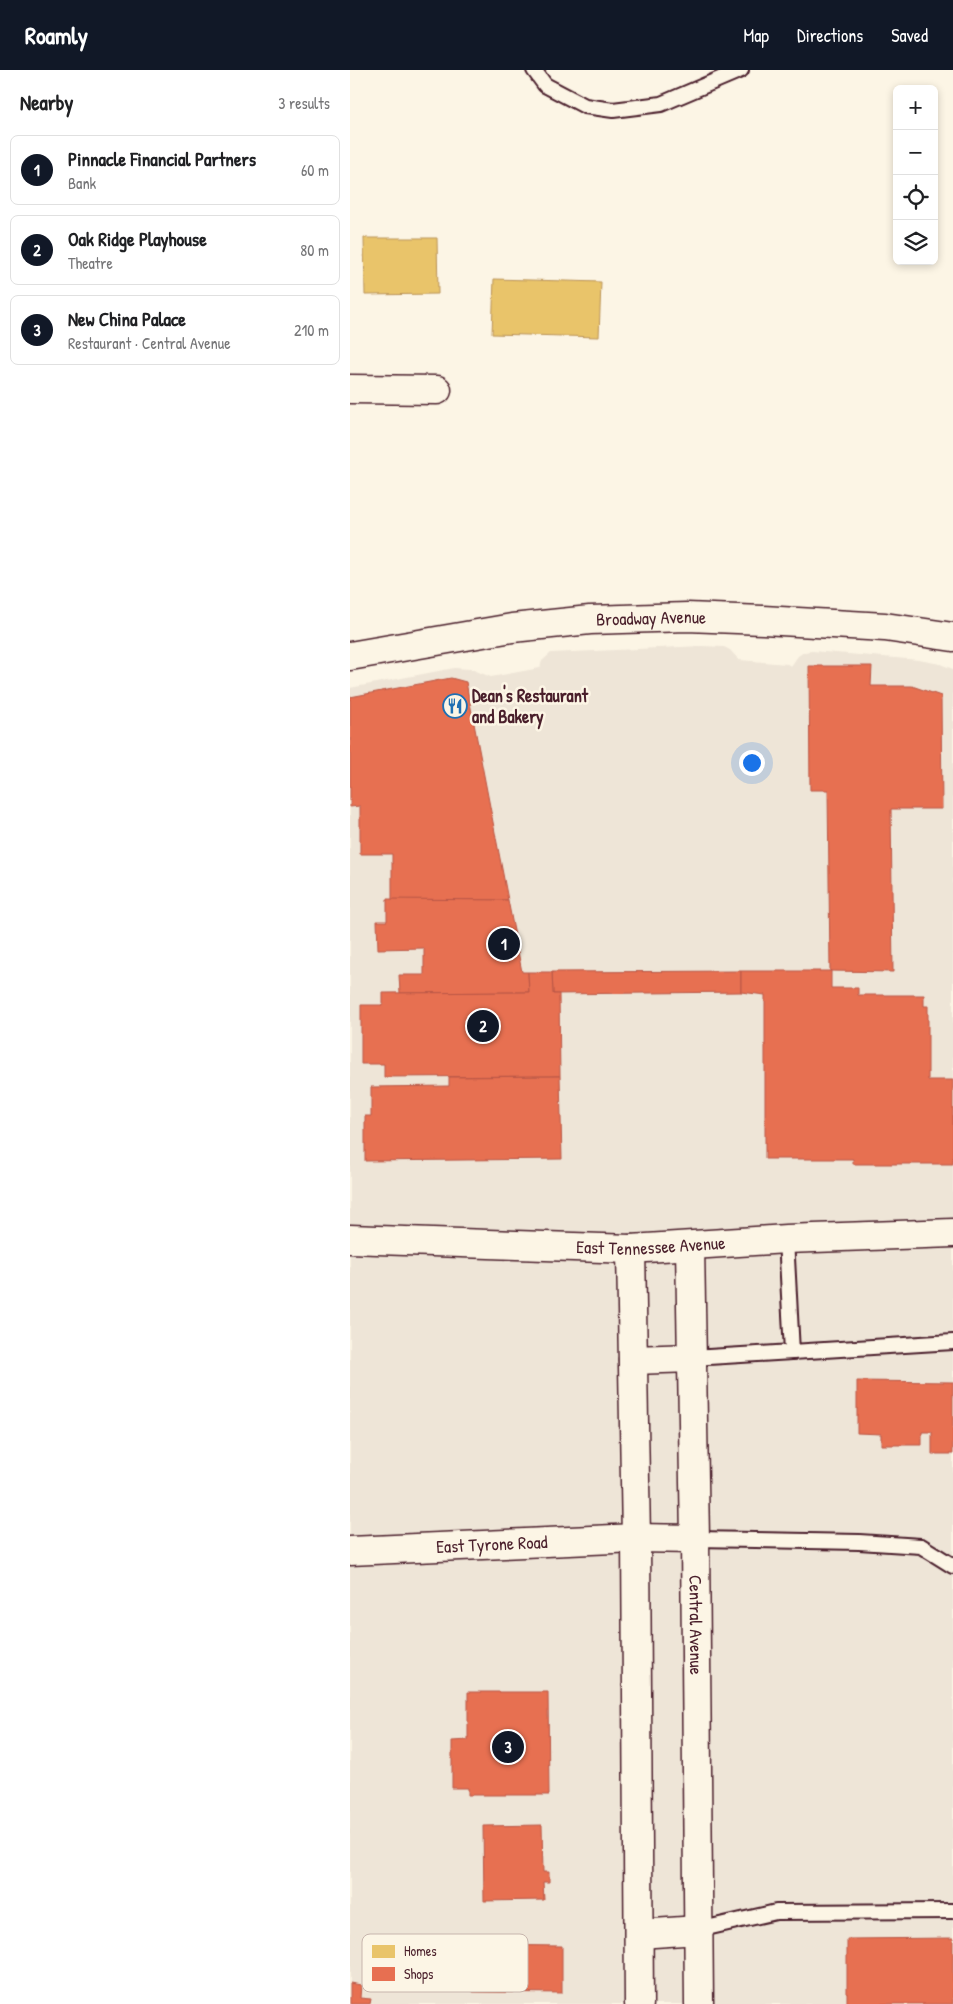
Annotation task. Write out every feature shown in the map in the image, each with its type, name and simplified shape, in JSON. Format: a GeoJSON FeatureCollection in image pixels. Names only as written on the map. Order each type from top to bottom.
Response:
{"type":"FeatureCollection","features":[{"type":"Feature","properties":{"kind":"street"},"geometry":{"type":"LineString","coordinates":[[350,389],[437,390]]}},
{"type":"Feature","properties":{"kind":"street","name":"Broadway Avenue"},"geometry":{"type":"LineString","coordinates":[[350,656],[512,628],[590,620],[687,617],[763,620],[885,626],[953,637]]}},
{"type":"Feature","properties":{"kind":"street","name":"East Tennessee Avenue"},"geometry":{"type":"LineString","coordinates":[[350,1239],[631,1250],[786,1239],[953,1233]]}},
{"type":"Feature","properties":{"kind":"street","name":"Central Avenue"},"geometry":{"type":"LineString","coordinates":[[690,1246],[695,1539],[699,2004]]}},
{"type":"Feature","properties":{"kind":"street"},"geometry":{"type":"LineString","coordinates":[[631,1250],[636,1538],[639,2004]]}},
{"type":"Feature","properties":{"kind":"street"},"geometry":{"type":"LineString","coordinates":[[633,1360],[692,1358]]}},
{"type":"Feature","properties":{"kind":"street","name":"East Tyrone Road"},"geometry":{"type":"LineString","coordinates":[[350,1551],[636,1538],[695,1539]]}},
{"type":"Feature","properties":{"kind":"street"},"geometry":{"type":"LineString","coordinates":[[639,1934],[698,1930]]}},
{"type":"Feature","properties":{"kind":"lane"},"geometry":{"type":"LineString","coordinates":[[534,70],[545,85],[585,106],[613,110],[661,104],[741,70]]}},
{"type":"Feature","properties":{"kind":"lane"},"geometry":{"type":"LineString","coordinates":[[786,1239],[792,1352]]}},
{"type":"Feature","properties":{"kind":"lane"},"geometry":{"type":"LineString","coordinates":[[692,1358],[953,1342]]}},
{"type":"Feature","properties":{"kind":"lane"},"geometry":{"type":"LineString","coordinates":[[695,1539],[859,1542],[921,1546],[953,1566]]}},
{"type":"Feature","properties":{"kind":"lane"},"geometry":{"type":"LineString","coordinates":[[698,1930],[776,1912],[953,1911]]}},
{"type":"Feature","properties":{"kind":"shaded area"},"geometry":{"type":"Polygon","coordinates":[[[702,646],[724,647],[730,650],[739,660],[787,664],[791,666],[798,656],[804,652],[812,651],[919,660],[940,664],[953,669],[953,2004],[350,2004],[350,688],[454,668],[471,669],[491,677],[540,668],[542,661],[551,653],[702,646]]]}},
{"type":"Feature","properties":{"kind":"building: Homes"},"geometry":{"type":"Polygon","coordinates":[[[364,238],[437,238],[438,294],[365,295],[364,238]]]}},
{"type":"Feature","properties":{"kind":"building: Homes"},"geometry":{"type":"Polygon","coordinates":[[[494,279],[601,282],[599,337],[492,334],[494,279]]]}},
{"type":"Feature","properties":{"kind":"building: Shops"},"geometry":{"type":"Polygon","coordinates":[[[809,666],[872,666],[871,686],[912,686],[941,696],[942,809],[891,809],[893,972],[830,971],[828,790],[810,790],[809,666]]]}},
{"type":"Feature","properties":{"kind":"building: Shops"},"geometry":{"type":"Polygon","coordinates":[[[451,678],[466,682],[508,900],[392,900],[392,854],[360,854],[360,806],[350,807],[350,697],[451,678]]]}},
{"type":"Feature","properties":{"kind":"building: Shops"},"geometry":{"type":"Polygon","coordinates":[[[387,899],[508,900],[522,972],[528,972],[529,992],[400,993],[399,975],[424,975],[424,948],[378,949],[377,921],[387,921],[387,899]]]}},
{"type":"Feature","properties":{"kind":"building: Shops"},"geometry":{"type":"Polygon","coordinates":[[[741,971],[741,992],[553,994],[552,972],[741,971]]]}},
{"type":"Feature","properties":{"kind":"building: Shops"},"geometry":{"type":"Polygon","coordinates":[[[741,971],[831,971],[831,988],[858,988],[858,995],[924,995],[924,1006],[928,1006],[928,1080],[953,1080],[953,1164],[853,1164],[853,1159],[765,1159],[765,995],[741,992],[741,971]]]}},
{"type":"Feature","properties":{"kind":"building: Shops"},"geometry":{"type":"Polygon","coordinates":[[[528,972],[552,972],[553,994],[559,994],[560,1076],[384,1077],[384,1064],[361,1064],[361,1005],[383,1005],[383,993],[529,992],[528,972]]]}},
{"type":"Feature","properties":{"kind":"building: Shops"},"geometry":{"type":"Polygon","coordinates":[[[560,1076],[562,1159],[365,1161],[365,1116],[371,1116],[371,1087],[449,1086],[449,1077],[560,1076]]]}},
{"type":"Feature","properties":{"kind":"building: Shops"},"geometry":{"type":"Polygon","coordinates":[[[857,1381],[953,1382],[953,1454],[932,1454],[932,1432],[922,1432],[922,1445],[881,1445],[881,1434],[857,1433],[857,1381]]]}},
{"type":"Feature","properties":{"kind":"building: Shops"},"geometry":{"type":"Polygon","coordinates":[[[468,1692],[548,1692],[549,1795],[468,1795],[468,1788],[452,1788],[452,1741],[468,1740],[468,1692]]]}},
{"type":"Feature","properties":{"kind":"building: Shops"},"geometry":{"type":"Polygon","coordinates":[[[542,1825],[543,1872],[549,1872],[549,1882],[543,1882],[544,1900],[484,1901],[483,1826],[542,1825]]]}},
{"type":"Feature","properties":{"kind":"building: Shops"},"geometry":{"type":"Polygon","coordinates":[[[953,1938],[953,2004],[847,2004],[847,1939],[953,1938]]]}},
{"type":"Feature","properties":{"kind":"building: Shops"},"geometry":{"type":"Polygon","coordinates":[[[528,1946],[562,1946],[562,1993],[473,1992],[528,1992],[528,1946]]]}},
{"type":"Feature","properties":{"kind":"building: Shops"},"geometry":{"type":"Polygon","coordinates":[[[350,1983],[361,1985],[360,1998],[371,1999],[370,2004],[350,2004],[350,1983]]]}},
{"type":"Feature","properties":{"kind":"place","name":"Dean's Restaurant and Bakery"},"geometry":{"type":"Point","coordinates":[455,706]}},
{"type":"Feature","properties":{"kind":"place","name":"Pinnacle Financial Partners"},"geometry":{"type":"Point","coordinates":[504,944]}},
{"type":"Feature","properties":{"kind":"place","name":"Oak Ridge Playhouse"},"geometry":{"type":"Point","coordinates":[483,1026]}},
{"type":"Feature","properties":{"kind":"place","name":"New China Palace"},"geometry":{"type":"Point","coordinates":[508,1747]}}]}
